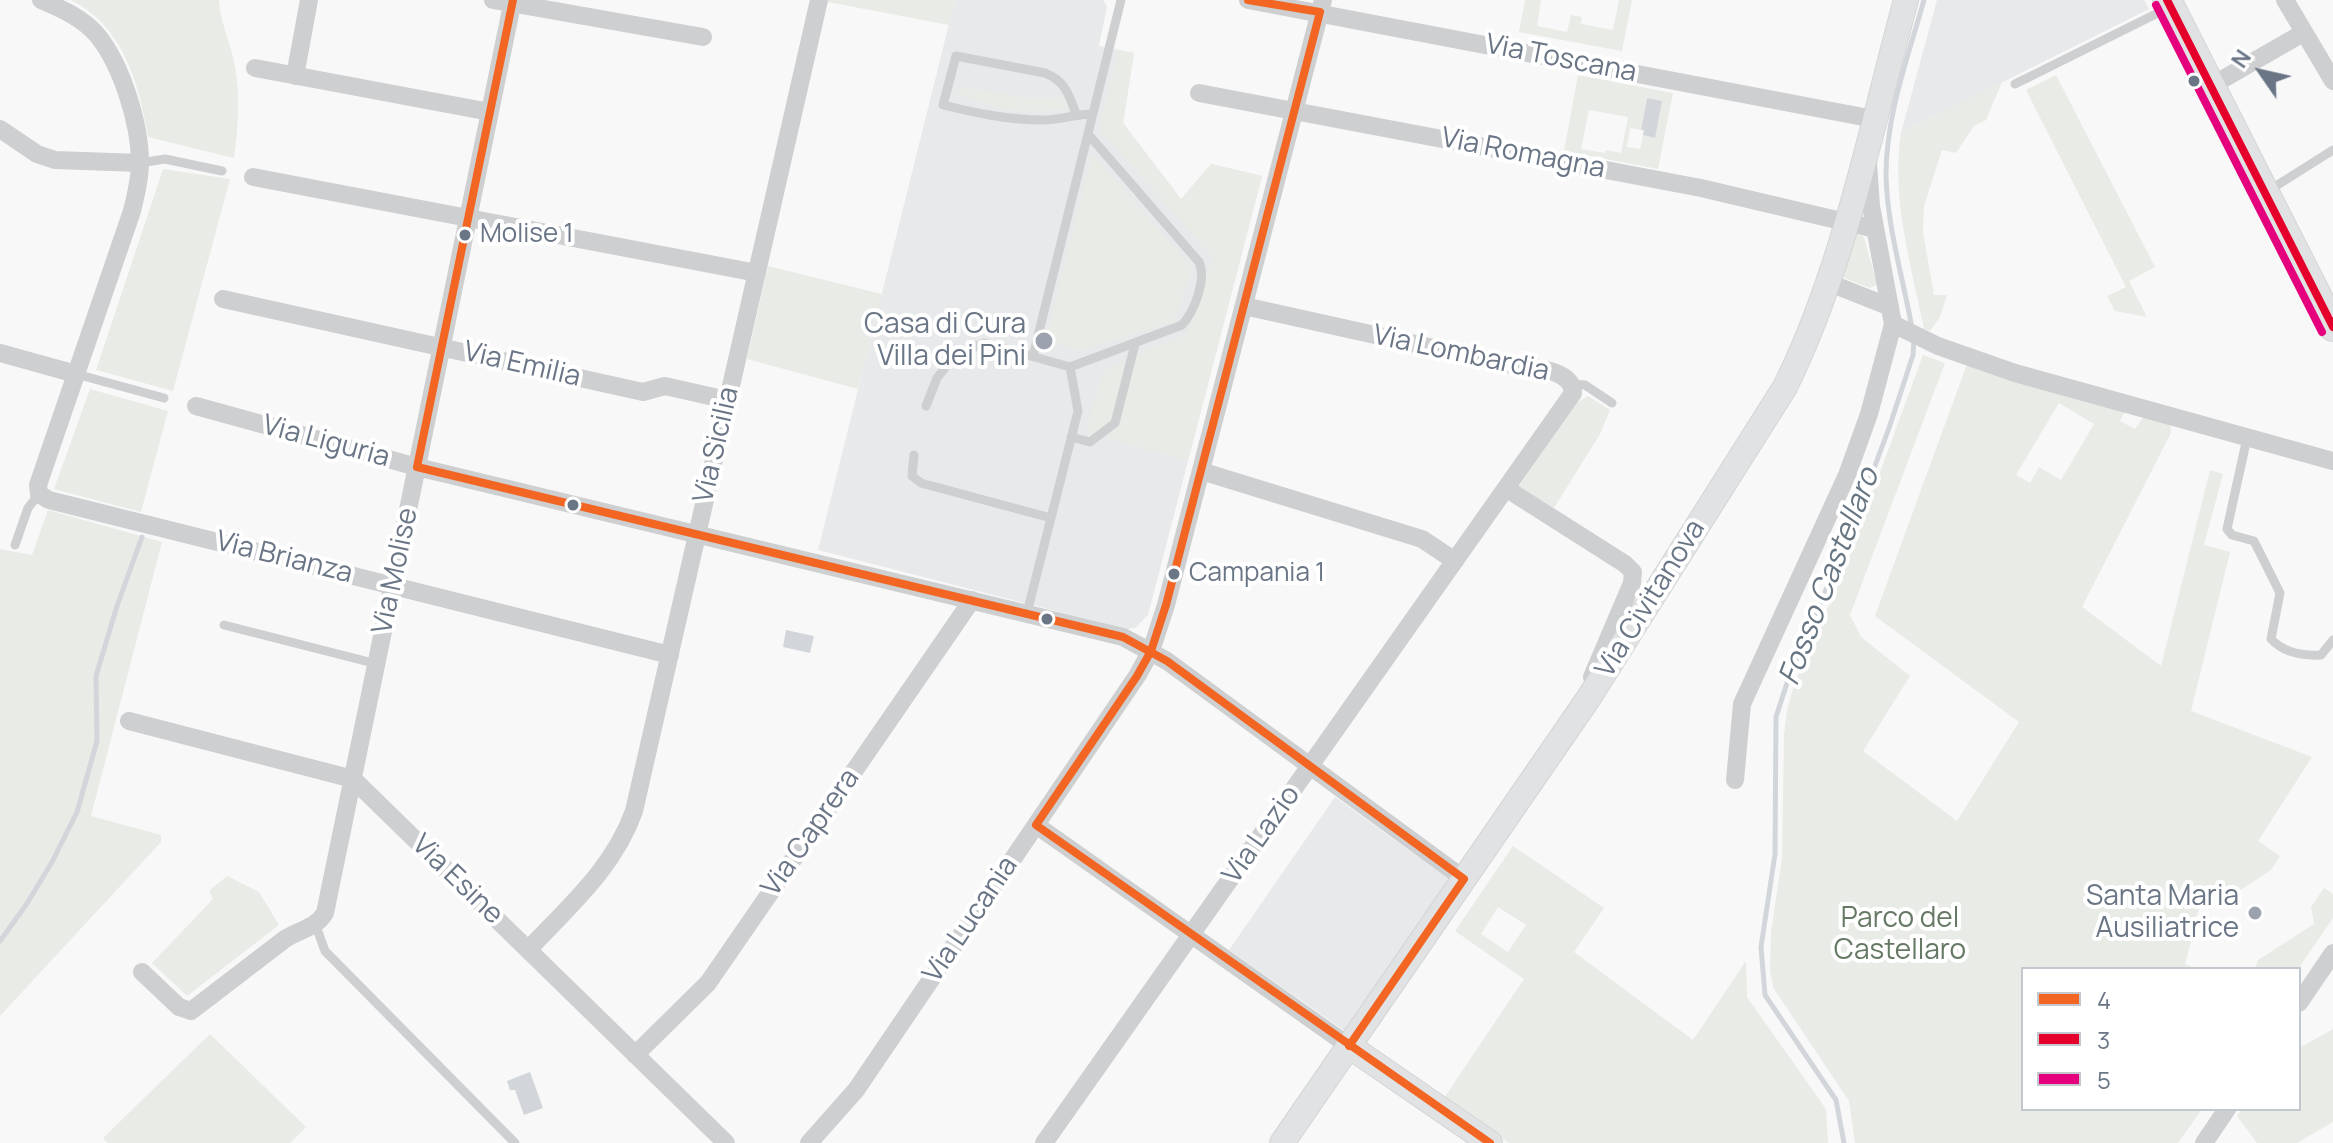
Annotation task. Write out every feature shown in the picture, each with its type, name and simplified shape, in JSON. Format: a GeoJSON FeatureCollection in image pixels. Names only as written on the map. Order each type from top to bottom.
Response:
{"type":"FeatureCollection","features":[{"type":"Feature","properties":{"kind":"main road"},"geometry":{"type":"LineString","coordinates":[[2169,3],[2333,327]]}},
{"type":"Feature","properties":{"kind":"street"},"geometry":{"type":"LineString","coordinates":[[39,494],[38,485],[132,211],[140,163],[133,117],[107,49],[85,23],[41,0]]}},
{"type":"Feature","properties":{"kind":"street"},"geometry":{"type":"LineString","coordinates":[[295,76],[309,0]]}},
{"type":"Feature","properties":{"kind":"street"},"geometry":{"type":"LineString","coordinates":[[493,0],[703,37]]}},
{"type":"Feature","properties":{"kind":"street","name":"Via Sicilia"},"geometry":{"type":"LineString","coordinates":[[528,950],[606,866],[634,811],[819,0]]}},
{"type":"Feature","properties":{"kind":"street","name":"Via Toscana"},"geometry":{"type":"LineString","coordinates":[[1248,0],[1322,6],[1874,119]]}},
{"type":"Feature","properties":{"kind":"street","name":"Via Civitanova"},"geometry":{"type":"LineString","coordinates":[[1282,1143],[1588,699],[1615,642],[1785,387],[1802,351],[1827,282],[1845,221],[1862,201],[1867,144],[1906,0]]}},
{"type":"Feature","properties":{"kind":"street"},"geometry":{"type":"LineString","coordinates":[[2285,0],[2333,81]]}},
{"type":"Feature","properties":{"kind":"street","name":"Via Molise"},"geometry":{"type":"LineString","coordinates":[[316,926],[325,913],[512,2]]}},
{"type":"Feature","properties":{"kind":"street","name":"Via Lucania"},"geometry":{"type":"LineString","coordinates":[[809,1143],[856,1090],[1151,651],[1166,605],[1322,6]]}},
{"type":"Feature","properties":{"kind":"street"},"geometry":{"type":"LineString","coordinates":[[2211,86],[2303,33]]}},
{"type":"Feature","properties":{"kind":"street"},"geometry":{"type":"LineString","coordinates":[[255,68],[490,112]]}},
{"type":"Feature","properties":{"kind":"street","name":"Via Romagna"},"geometry":{"type":"LineString","coordinates":[[1199,93],[1701,188],[1875,229]]}},
{"type":"Feature","properties":{"kind":"street"},"geometry":{"type":"LineString","coordinates":[[0,129],[37,154],[55,160],[140,163]]}},
{"type":"Feature","properties":{"kind":"street"},"geometry":{"type":"LineString","coordinates":[[253,177],[757,273]]}},
{"type":"Feature","properties":{"kind":"street"},"geometry":{"type":"LineString","coordinates":[[1735,780],[1742,704],[1847,475],[1869,414],[1894,319],[1875,229],[1862,201]]}},
{"type":"Feature","properties":{"kind":"street"},"geometry":{"type":"LineString","coordinates":[[1827,282],[1928,341],[2015,373],[2333,461]]}},
{"type":"Feature","properties":{"kind":"street","name":"Via Emilia"},"geometry":{"type":"LineString","coordinates":[[223,299],[643,392],[665,386],[727,400]]}},
{"type":"Feature","properties":{"kind":"street","name":"Via Lombardia"},"geometry":{"type":"LineString","coordinates":[[1244,306],[1549,371],[1564,377],[1572,384],[1571,397],[1507,489]]}},
{"type":"Feature","properties":{"kind":"street"},"geometry":{"type":"LineString","coordinates":[[0,353],[76,374]]}},
{"type":"Feature","properties":{"kind":"street","name":"Via Liguria"},"geometry":{"type":"LineString","coordinates":[[196,406],[417,467],[1123,637],[1151,651],[1464,879]]}},
{"type":"Feature","properties":{"kind":"street"},"geometry":{"type":"LineString","coordinates":[[1201,471],[1422,539],[1455,561]]}},
{"type":"Feature","properties":{"kind":"street"},"geometry":{"type":"LineString","coordinates":[[1507,489],[1633,572],[1615,642]]}},
{"type":"Feature","properties":{"kind":"street","name":"Via Lazio"},"geometry":{"type":"LineString","coordinates":[[1044,1143],[1507,489]]}},
{"type":"Feature","properties":{"kind":"street","name":"Via Brianza"},"geometry":{"type":"LineString","coordinates":[[39,494],[49,500],[670,655]]}},
{"type":"Feature","properties":{"kind":"street","name":"Via Caprera"},"geometry":{"type":"LineString","coordinates":[[635,1055],[708,983],[972,600]]}},
{"type":"Feature","properties":{"kind":"street","name":"Via Esine"},"geometry":{"type":"LineString","coordinates":[[129,721],[353,779],[726,1143]]}},
{"type":"Feature","properties":{"kind":"street"},"geometry":{"type":"LineString","coordinates":[[1036,825],[1490,1143]]}},
{"type":"Feature","properties":{"kind":"street"},"geometry":{"type":"LineString","coordinates":[[142,972],[179,1007],[191,1011],[285,939],[316,926]]}},
{"type":"Feature","properties":{"kind":"street"},"geometry":{"type":"LineString","coordinates":[[2301,1000],[2333,953]]}},
{"type":"Feature","properties":{"kind":"street"},"geometry":{"type":"LineString","coordinates":[[2204,1143],[2226,1111]]}},
{"type":"Feature","properties":{"kind":"lane"},"geometry":{"type":"LineString","coordinates":[[1033,356],[1121,0]]}},
{"type":"Feature","properties":{"kind":"lane"},"geometry":{"type":"LineString","coordinates":[[2015,84],[2169,3]]}},
{"type":"Feature","properties":{"kind":"lane"},"geometry":{"type":"LineString","coordinates":[[1076,114],[1066,87],[1059,79],[1045,73],[956,56],[943,105],[1015,119],[1045,120],[1093,114]]}},
{"type":"Feature","properties":{"kind":"lane"},"geometry":{"type":"LineString","coordinates":[[926,406],[937,378],[949,363],[976,345],[984,343],[1070,367],[1182,325],[1189,317],[1203,270],[1199,262],[1088,134]]}},
{"type":"Feature","properties":{"kind":"lane"},"geometry":{"type":"LineString","coordinates":[[2266,193],[2333,150]]}},
{"type":"Feature","properties":{"kind":"lane"},"geometry":{"type":"LineString","coordinates":[[140,163],[165,159],[222,171]]}},
{"type":"Feature","properties":{"kind":"lane"},"geometry":{"type":"LineString","coordinates":[[1071,437],[1090,442],[1115,423],[1135,344]]}},
{"type":"Feature","properties":{"kind":"lane"},"geometry":{"type":"LineString","coordinates":[[1027,613],[1078,411],[1070,367]]}},
{"type":"Feature","properties":{"kind":"lane"},"geometry":{"type":"LineString","coordinates":[[76,374],[164,398]]}},
{"type":"Feature","properties":{"kind":"lane"},"geometry":{"type":"LineString","coordinates":[[1572,384],[1585,385],[1612,403]]}},
{"type":"Feature","properties":{"kind":"lane"},"geometry":{"type":"LineString","coordinates":[[2247,438],[2227,529],[2232,535],[2254,541],[2280,593],[2271,639],[2300,656],[2321,655],[2333,640]]}},
{"type":"Feature","properties":{"kind":"lane"},"geometry":{"type":"LineString","coordinates":[[914,455],[912,476],[921,483],[1051,518]]}},
{"type":"Feature","properties":{"kind":"lane"},"geometry":{"type":"LineString","coordinates":[[15,545],[28,508],[39,494]]}},
{"type":"Feature","properties":{"kind":"lane"},"geometry":{"type":"LineString","coordinates":[[224,625],[377,664]]}},
{"type":"Feature","properties":{"kind":"lane"},"geometry":{"type":"LineString","coordinates":[[316,926],[325,951],[515,1143]]}},
{"type":"Feature","properties":{"kind":"shaded area","name":"Casa di Cura Villa dei Pini"},"geometry":{"type":"Polygon","coordinates":[[[955,0],[1103,0],[1107,6],[1099,46],[1134,53],[1123,123],[1181,199],[1211,164],[1262,176],[1148,615],[1135,628],[1126,629],[818,550],[955,0]]]}},
{"type":"Feature","properties":{"kind":"shaded area"},"geometry":{"type":"Polygon","coordinates":[[[1937,0],[2144,0],[2149,9],[1901,133],[1937,0]]]}},
{"type":"Feature","properties":{"kind":"shaded area"},"geometry":{"type":"Polygon","coordinates":[[[1647,98],[1662,101],[1655,138],[1643,135],[1644,130],[1641,130],[1647,98]]]}},
{"type":"Feature","properties":{"kind":"shaded area"},"geometry":{"type":"Polygon","coordinates":[[[786,630],[814,636],[810,653],[783,647],[786,630]]]}},
{"type":"Feature","properties":{"kind":"shaded area"},"geometry":{"type":"Polygon","coordinates":[[[1335,797],[1449,879],[1345,1031],[1229,950],[1335,797]]]}},
{"type":"Feature","properties":{"kind":"shaded area"},"geometry":{"type":"Polygon","coordinates":[[[530,1072],[543,1108],[524,1115],[515,1090],[510,1090],[507,1081],[530,1072]]]}},
{"type":"Feature","properties":{"kind":"green space"},"geometry":{"type":"Polygon","coordinates":[[[71,0],[219,0],[238,86],[234,158],[148,137],[126,58],[104,25],[71,0]]]}},
{"type":"Feature","properties":{"kind":"green space"},"geometry":{"type":"Polygon","coordinates":[[[828,0],[955,0],[949,25],[828,0]]]}},
{"type":"Feature","properties":{"kind":"green space"},"geometry":{"type":"Polygon","coordinates":[[[1525,0],[1541,0],[1537,26],[1567,32],[1571,15],[1582,17],[1581,24],[1613,30],[1619,0],[1632,0],[1622,51],[1519,32],[1525,0]]]}},
{"type":"Feature","properties":{"kind":"green space"},"geometry":{"type":"Polygon","coordinates":[[[1119,50],[1134,53],[1123,123],[1181,199],[1211,164],[1262,176],[1188,461],[1086,432],[1104,370],[1188,333],[1213,257],[1099,128],[1119,50]]]}},
{"type":"Feature","properties":{"kind":"green space"},"geometry":{"type":"Polygon","coordinates":[[[1578,75],[1673,93],[1658,169],[1564,151],[1578,75]],[[1647,99],[1641,130],[1630,128],[1627,147],[1640,149],[1643,135],[1655,137],[1647,99]],[[1589,110],[1581,149],[1621,153],[1628,117],[1589,110]]]}},
{"type":"Feature","properties":{"kind":"green space"},"geometry":{"type":"Polygon","coordinates":[[[2056,75],[2155,267],[2129,281],[2147,317],[2115,311],[2107,296],[2126,287],[2026,90],[2056,75]]]}},
{"type":"Feature","properties":{"kind":"green space"},"geometry":{"type":"Polygon","coordinates":[[[2002,82],[1986,120],[1974,126],[1956,153],[1942,150],[1924,206],[1923,232],[1934,295],[1947,295],[1940,317],[1930,331],[1924,329],[1900,207],[1901,133],[2002,82]]]}},
{"type":"Feature","properties":{"kind":"green space"},"geometry":{"type":"Polygon","coordinates":[[[960,87],[1031,99],[1064,97],[1067,104],[1065,109],[1049,111],[1011,110],[958,95],[960,87]]]}},
{"type":"Feature","properties":{"kind":"green space"},"geometry":{"type":"Polygon","coordinates":[[[1092,154],[1192,268],[1174,321],[1081,351],[1046,340],[1092,154]]]}},
{"type":"Feature","properties":{"kind":"green space"},"geometry":{"type":"Polygon","coordinates":[[[163,169],[230,179],[173,391],[96,370],[163,169]]]}},
{"type":"Feature","properties":{"kind":"green space"},"geometry":{"type":"Polygon","coordinates":[[[1853,233],[1864,237],[1877,285],[1870,288],[1844,278],[1842,270],[1853,233]]]}},
{"type":"Feature","properties":{"kind":"green space"},"geometry":{"type":"Polygon","coordinates":[[[768,266],[882,294],[858,389],[747,359],[768,266]]]}},
{"type":"Feature","properties":{"kind":"green space","name":"Parco del Castellaro"},"geometry":{"type":"Polygon","coordinates":[[[1923,355],[1945,363],[1850,615],[1861,637],[1910,676],[1863,751],[1957,821],[2019,722],[1875,616],[1967,364],[2125,411],[2120,421],[2135,429],[2144,416],[2170,424],[2171,433],[2082,607],[2161,666],[2210,470],[2223,474],[2204,545],[2230,552],[2191,711],[2312,757],[2258,841],[2280,856],[2271,870],[2224,901],[2202,896],[2196,919],[2182,928],[2191,942],[2185,964],[2193,967],[2021,967],[2021,1111],[2201,1111],[2178,1143],[1855,1143],[1849,1101],[1774,989],[1770,972],[1771,932],[1782,858],[1784,735],[1794,685],[1844,571],[1923,355]],[[2059,403],[2016,475],[2030,483],[2039,467],[2061,480],[2094,424],[2059,403]]]}},
{"type":"Feature","properties":{"kind":"green space"},"geometry":{"type":"Polygon","coordinates":[[[90,389],[168,411],[141,512],[54,489],[90,389]]]}},
{"type":"Feature","properties":{"kind":"green space"},"geometry":{"type":"Polygon","coordinates":[[[1588,396],[1610,410],[1600,434],[1554,508],[1519,486],[1577,403],[1588,396]]]}},
{"type":"Feature","properties":{"kind":"green space"},"geometry":{"type":"Polygon","coordinates":[[[48,510],[162,542],[91,816],[161,835],[161,842],[0,1016],[0,549],[32,555],[48,510]]]}},
{"type":"Feature","properties":{"kind":"green space"},"geometry":{"type":"Polygon","coordinates":[[[1513,846],[1604,908],[1574,952],[1693,1040],[1746,961],[1747,997],[1826,1109],[1828,1143],[1509,1143],[1444,1098],[1524,979],[1455,931],[1513,846]],[[1498,907],[1481,934],[1508,952],[1526,925],[1498,907]]]}},
{"type":"Feature","properties":{"kind":"green space"},"geometry":{"type":"Polygon","coordinates":[[[227,876],[259,892],[279,925],[187,996],[152,963],[213,899],[209,891],[227,876]]]}},
{"type":"Feature","properties":{"kind":"green space"},"geometry":{"type":"Polygon","coordinates":[[[2324,888],[2333,894],[2333,918],[2299,967],[2256,967],[2258,960],[2314,924],[2311,907],[2324,888]]]}},
{"type":"Feature","properties":{"kind":"green space"},"geometry":{"type":"Polygon","coordinates":[[[2333,1029],[2333,1122],[2297,1143],[2257,1143],[2237,1116],[2241,1111],[2301,1111],[2301,1047],[2333,1029]]]}},
{"type":"Feature","properties":{"kind":"green space"},"geometry":{"type":"Polygon","coordinates":[[[210,1034],[306,1127],[290,1143],[108,1143],[103,1138],[210,1034]]]}},
{"type":"Feature","properties":{"kind":"waterway","name":"Fosso Castellaro"},"geometry":{"type":"LineString","coordinates":[[1912,328],[1892,233],[1886,175],[1894,108],[1924,0]]}},
{"type":"Feature","properties":{"kind":"waterway","name":"Fosso Castellaro"},"geometry":{"type":"LineString","coordinates":[[1844,1143],[1836,1100],[1765,995],[1761,947],[1775,854],[1776,717],[1889,428],[1913,355],[1914,338]]}},
{"type":"Feature","properties":{"kind":"waterway"},"geometry":{"type":"LineString","coordinates":[[0,941],[52,862],[77,812],[97,741],[96,676],[142,537]]}},
{"type":"Feature","properties":{"kind":"transit line","name":"4"},"geometry":{"type":"LineString","coordinates":[[417,467],[513,0]]}},
{"type":"Feature","properties":{"kind":"transit line","name":"4"},"geometry":{"type":"LineString","coordinates":[[1248,0],[1320,12]]}},
{"type":"Feature","properties":{"kind":"transit line","name":"3"},"geometry":{"type":"LineString","coordinates":[[2167,0],[2333,327]]}},
{"type":"Feature","properties":{"kind":"transit line","name":"5"},"geometry":{"type":"LineString","coordinates":[[2156,5],[2322,332]]}},
{"type":"Feature","properties":{"kind":"transit line","name":"4"},"geometry":{"type":"LineString","coordinates":[[1036,825],[1151,651],[1166,605],[1320,12]]}},
{"type":"Feature","properties":{"kind":"transit line","name":"4"},"geometry":{"type":"LineString","coordinates":[[417,467],[1123,637],[1167,661],[1464,879]]}},
{"type":"Feature","properties":{"kind":"transit line","name":"4"},"geometry":{"type":"LineString","coordinates":[[1036,825],[1490,1143]]}},
{"type":"Feature","properties":{"kind":"transit line","name":"4"},"geometry":{"type":"LineString","coordinates":[[1349,1046],[1464,879]]}},
{"type":"Feature","properties":{"kind":"place","name":"Molise 1"},"geometry":{"type":"Point","coordinates":[465,235]}},
{"type":"Feature","properties":{"kind":"place","name":"Casa di Cura Villa dei Pini"},"geometry":{"type":"Point","coordinates":[1044,341]}},
{"type":"Feature","properties":{"kind":"place","name":"Campania 1"},"geometry":{"type":"Point","coordinates":[1174,574]}},
{"type":"Feature","properties":{"kind":"place","name":"Santa Maria Ausiliatrice"},"geometry":{"type":"Point","coordinates":[2255,913]}}]}
